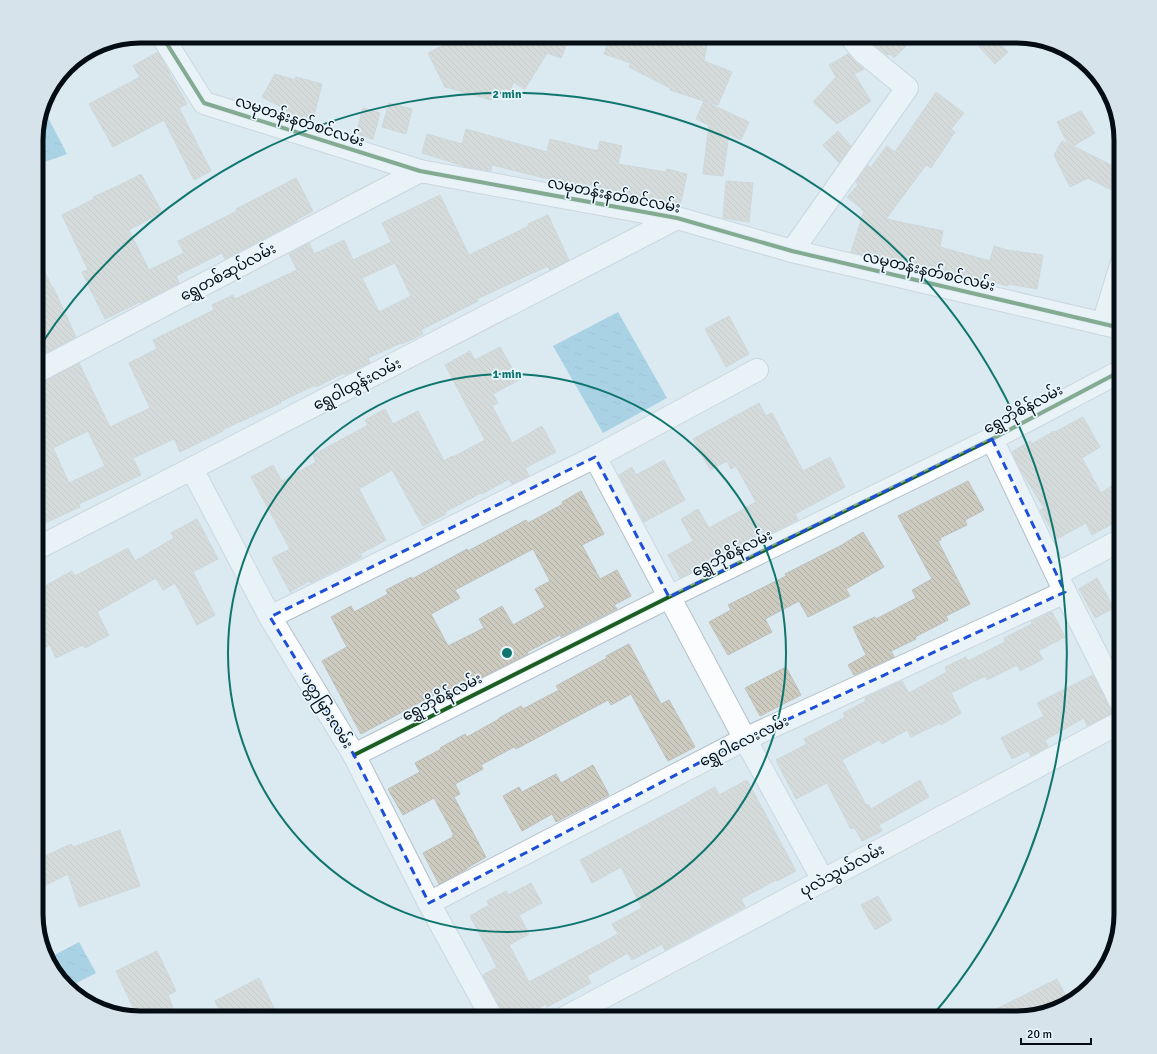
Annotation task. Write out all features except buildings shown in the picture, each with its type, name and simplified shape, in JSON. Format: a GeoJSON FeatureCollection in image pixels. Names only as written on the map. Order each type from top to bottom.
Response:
{"type":"FeatureCollection","features":[{"type":"Feature","properties":{"kind":"street","name":"လမုတန်းနတ်စင်လမ်း"},"geometry":{"type":"LineString","coordinates":[[166,43],[204,103],[420,171],[677,218],[792,251],[1112,326]]}},
{"type":"Feature","properties":{"kind":"street"},"geometry":{"type":"LineString","coordinates":[[792,251],[907,88],[862,51],[856,43]]}},
{"type":"Feature","properties":{"kind":"street","name":"ရွှေတစ်ဆုပ်လမ်း"},"geometry":{"type":"LineString","coordinates":[[43,368],[420,171]]}},
{"type":"Feature","properties":{"kind":"street","name":"ရွှေဝါထွန်းလမ်း"},"geometry":{"type":"LineString","coordinates":[[43,545],[677,218]]}},
{"type":"Feature","properties":{"kind":"street"},"geometry":{"type":"LineString","coordinates":[[1112,326],[1114,312]]}},
{"type":"Feature","properties":{"kind":"street"},"geometry":{"type":"LineString","coordinates":[[270,617],[595,457],[757,370]]}},
{"type":"Feature","properties":{"kind":"street","name":"ရွှေဘိုစိန်လမ်း"},"geometry":{"type":"LineString","coordinates":[[354,755],[669,597],[992,439],[1114,375]]}},
{"type":"Feature","properties":{"kind":"street"},"geometry":{"type":"LineString","coordinates":[[992,439],[1114,690]]}},
{"type":"Feature","properties":{"kind":"street"},"geometry":{"type":"LineString","coordinates":[[595,457],[822,880]]}},
{"type":"Feature","properties":{"kind":"street","name":"ပတ္တမြားလမ်း"},"geometry":{"type":"LineString","coordinates":[[192,469],[270,617],[354,755],[429,903],[488,1011]]}},
{"type":"Feature","properties":{"kind":"street","name":"ရွှေဝါလေးလမ်း"},"geometry":{"type":"LineString","coordinates":[[429,903],[745,739],[1061,583],[1114,545]]}},
{"type":"Feature","properties":{"kind":"street","name":"ပုလဲသွယ်လမ်း"},"geometry":{"type":"LineString","coordinates":[[577,1011],[1114,726]]}},
{"type":"Feature","properties":{"kind":"highlighted area"},"geometry":{"type":"Polygon","coordinates":[[[992,439],[1065,592],[745,739],[429,903],[354,755],[270,617],[595,457],[669,597],[992,439]]]}},
{"type":"Feature","properties":{"kind":"water"},"geometry":{"type":"Polygon","coordinates":[[[46,114],[67,154],[43,163],[43,133],[46,114]]]}},
{"type":"Feature","properties":{"kind":"water"},"geometry":{"type":"Polygon","coordinates":[[[618,312],[667,398],[603,433],[553,346],[618,312]]]}},
{"type":"Feature","properties":{"kind":"water"},"geometry":{"type":"Polygon","coordinates":[[[79,942],[96,973],[73,985],[59,968],[53,956],[79,942]]]}},
{"type":"Feature","properties":{"kind":"cycle path"},"geometry":{"type":"LineString","coordinates":[[166,43],[204,103],[420,171],[677,218],[792,251],[1114,326]]}},
{"type":"Feature","properties":{"kind":"cycle path"},"geometry":{"type":"LineString","coordinates":[[354,755],[669,597],[992,439],[1114,375]]}}]}
